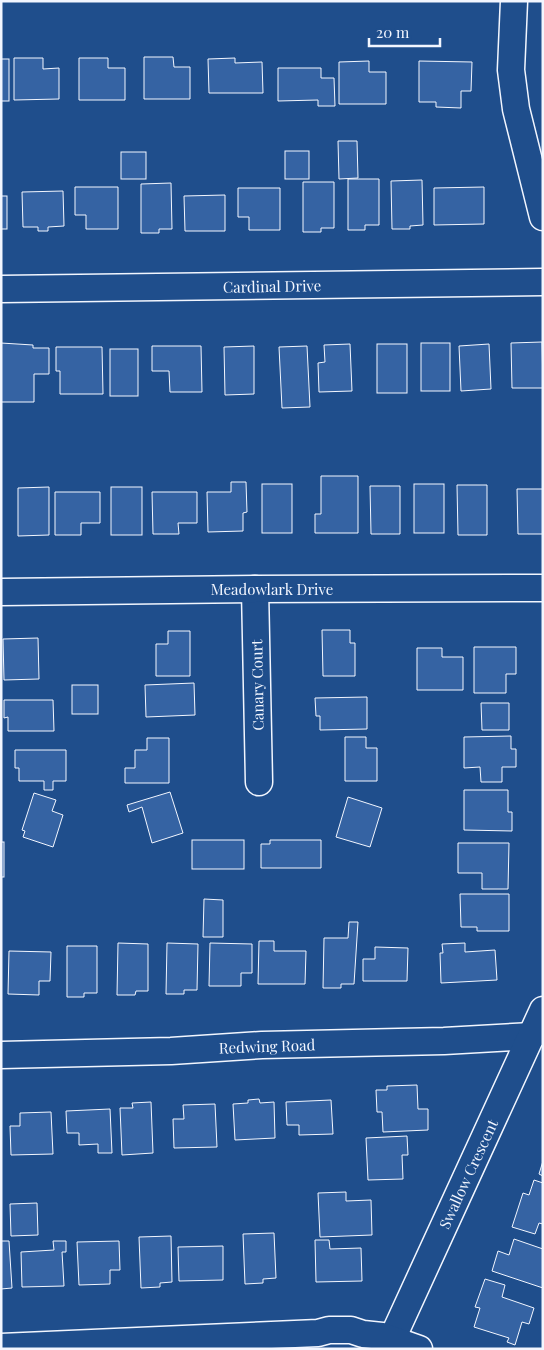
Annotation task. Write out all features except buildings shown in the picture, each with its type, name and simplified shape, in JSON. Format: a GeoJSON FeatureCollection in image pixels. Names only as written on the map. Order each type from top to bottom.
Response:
{"type":"FeatureCollection","features":[{"type":"Feature","properties":{"kind":"street"},"geometry":{"type":"LineString","coordinates":[[514,1],[511,70],[516,109],[543,217]]}},
{"type":"Feature","properties":{"kind":"street","name":"Cardinal Drive"},"geometry":{"type":"LineString","coordinates":[[1,289],[543,282]]}},
{"type":"Feature","properties":{"kind":"street","name":"Meadowlark Drive"},"geometry":{"type":"LineString","coordinates":[[1,592],[543,588]]}},
{"type":"Feature","properties":{"kind":"street","name":"Canary Court"},"geometry":{"type":"LineString","coordinates":[[255,589],[259,782]]}},
{"type":"Feature","properties":{"kind":"street","name":"Swallow Crescent"},"geometry":{"type":"LineString","coordinates":[[392,1339],[543,1010]]}},
{"type":"Feature","properties":{"kind":"street","name":"Redwing Road"},"geometry":{"type":"LineString","coordinates":[[1,1055],[171,1051],[262,1045],[444,1041],[532,1036]]}},
{"type":"Feature","properties":{"kind":"street"},"geometry":{"type":"LineString","coordinates":[[1,1347],[351,1330],[392,1339],[419,1349]]}}]}
